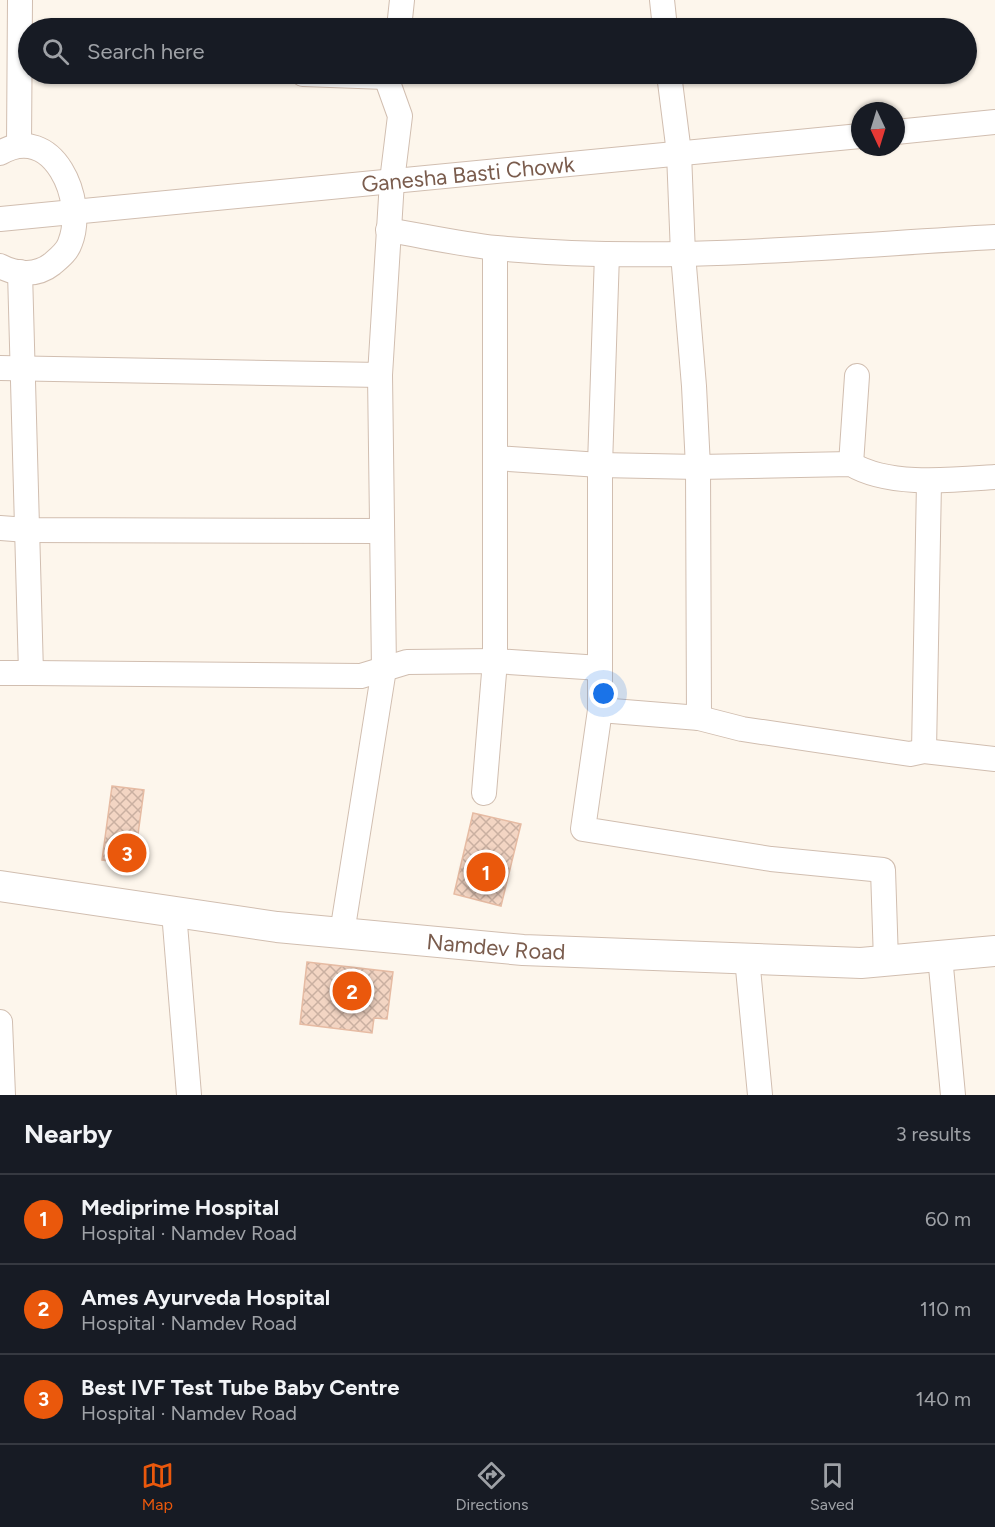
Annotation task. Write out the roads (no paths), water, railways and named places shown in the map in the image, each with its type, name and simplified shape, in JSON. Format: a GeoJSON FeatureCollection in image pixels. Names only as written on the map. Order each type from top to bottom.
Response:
{"type":"FeatureCollection","features":[{"type":"Feature","properties":{"kind":"street"},"geometry":{"type":"LineString","coordinates":[[19,18],[20,0]]}},
{"type":"Feature","properties":{"kind":"street"},"geometry":{"type":"LineString","coordinates":[[400,18],[402,0]]}},
{"type":"Feature","properties":{"kind":"street"},"geometry":{"type":"LineString","coordinates":[[662,0],[664,18]]}},
{"type":"Feature","properties":{"kind":"street"},"geometry":{"type":"LineString","coordinates":[[18,35],[9,149],[40,151],[59,165],[67,180],[75,211],[70,243],[62,256],[47,268],[32,273],[10,269],[11,368],[27,530],[31,674]]}},
{"type":"Feature","properties":{"kind":"street"},"geometry":{"type":"LineString","coordinates":[[342,933],[384,669],[380,375],[388,230],[400,116],[390,84]]}},
{"type":"Feature","properties":{"kind":"street"},"geometry":{"type":"LineString","coordinates":[[670,84],[679,153],[683,254],[698,467],[699,717]]}},
{"type":"Feature","properties":{"kind":"street"},"geometry":{"type":"LineString","coordinates":[[905,131],[995,123]]}},
{"type":"Feature","properties":{"kind":"street","name":"Ganesha Basti Chowk"},"geometry":{"type":"LineString","coordinates":[[0,219],[851,136]]}},
{"type":"Feature","properties":{"kind":"street"},"geometry":{"type":"LineString","coordinates":[[388,230],[495,248],[607,254],[683,254],[995,237]]}},
{"type":"Feature","properties":{"kind":"street"},"geometry":{"type":"LineString","coordinates":[[484,793],[495,661],[495,248]]}},
{"type":"Feature","properties":{"kind":"street"},"geometry":{"type":"LineString","coordinates":[[607,254],[600,465],[600,710],[583,829],[771,859],[883,870],[886,961]]}},
{"type":"Feature","properties":{"kind":"street"},"geometry":{"type":"LineString","coordinates":[[11,368],[380,375]]}},
{"type":"Feature","properties":{"kind":"street"},"geometry":{"type":"LineString","coordinates":[[851,464],[858,376]]}},
{"type":"Feature","properties":{"kind":"street"},"geometry":{"type":"LineString","coordinates":[[495,458],[600,465],[698,467],[851,464],[864,472],[929,482],[995,477]]}},
{"type":"Feature","properties":{"kind":"street"},"geometry":{"type":"LineString","coordinates":[[924,751],[929,482]]}},
{"type":"Feature","properties":{"kind":"street"},"geometry":{"type":"LineString","coordinates":[[0,528],[382,531]]}},
{"type":"Feature","properties":{"kind":"street"},"geometry":{"type":"LineString","coordinates":[[0,673],[361,676],[407,662],[495,661],[600,668]]}},
{"type":"Feature","properties":{"kind":"street"},"geometry":{"type":"LineString","coordinates":[[600,710],[699,717],[742,729],[910,754],[924,751],[995,759]]}},
{"type":"Feature","properties":{"kind":"street","name":"Namdev Road"},"geometry":{"type":"LineString","coordinates":[[0,886],[277,927],[523,950],[861,963],[995,951]]}},
{"type":"Feature","properties":{"kind":"street"},"geometry":{"type":"LineString","coordinates":[[174,912],[189,1095]]}},
{"type":"Feature","properties":{"kind":"street"},"geometry":{"type":"LineString","coordinates":[[940,956],[953,1095]]}},
{"type":"Feature","properties":{"kind":"street"},"geometry":{"type":"LineString","coordinates":[[747,958],[760,1095]]}},
{"type":"Feature","properties":{"kind":"street"},"geometry":{"type":"LineString","coordinates":[[0,1022],[3,1095]]}},
{"type":"Feature","properties":{"kind":"place","name":"Best IVF Test Tube Baby Centre"},"geometry":{"type":"Point","coordinates":[127,853]}},
{"type":"Feature","properties":{"kind":"place","name":"Mediprime Hospital"},"geometry":{"type":"Point","coordinates":[486,872]}},
{"type":"Feature","properties":{"kind":"place","name":"Ames Ayurveda Hospital"},"geometry":{"type":"Point","coordinates":[352,991]}}]}
